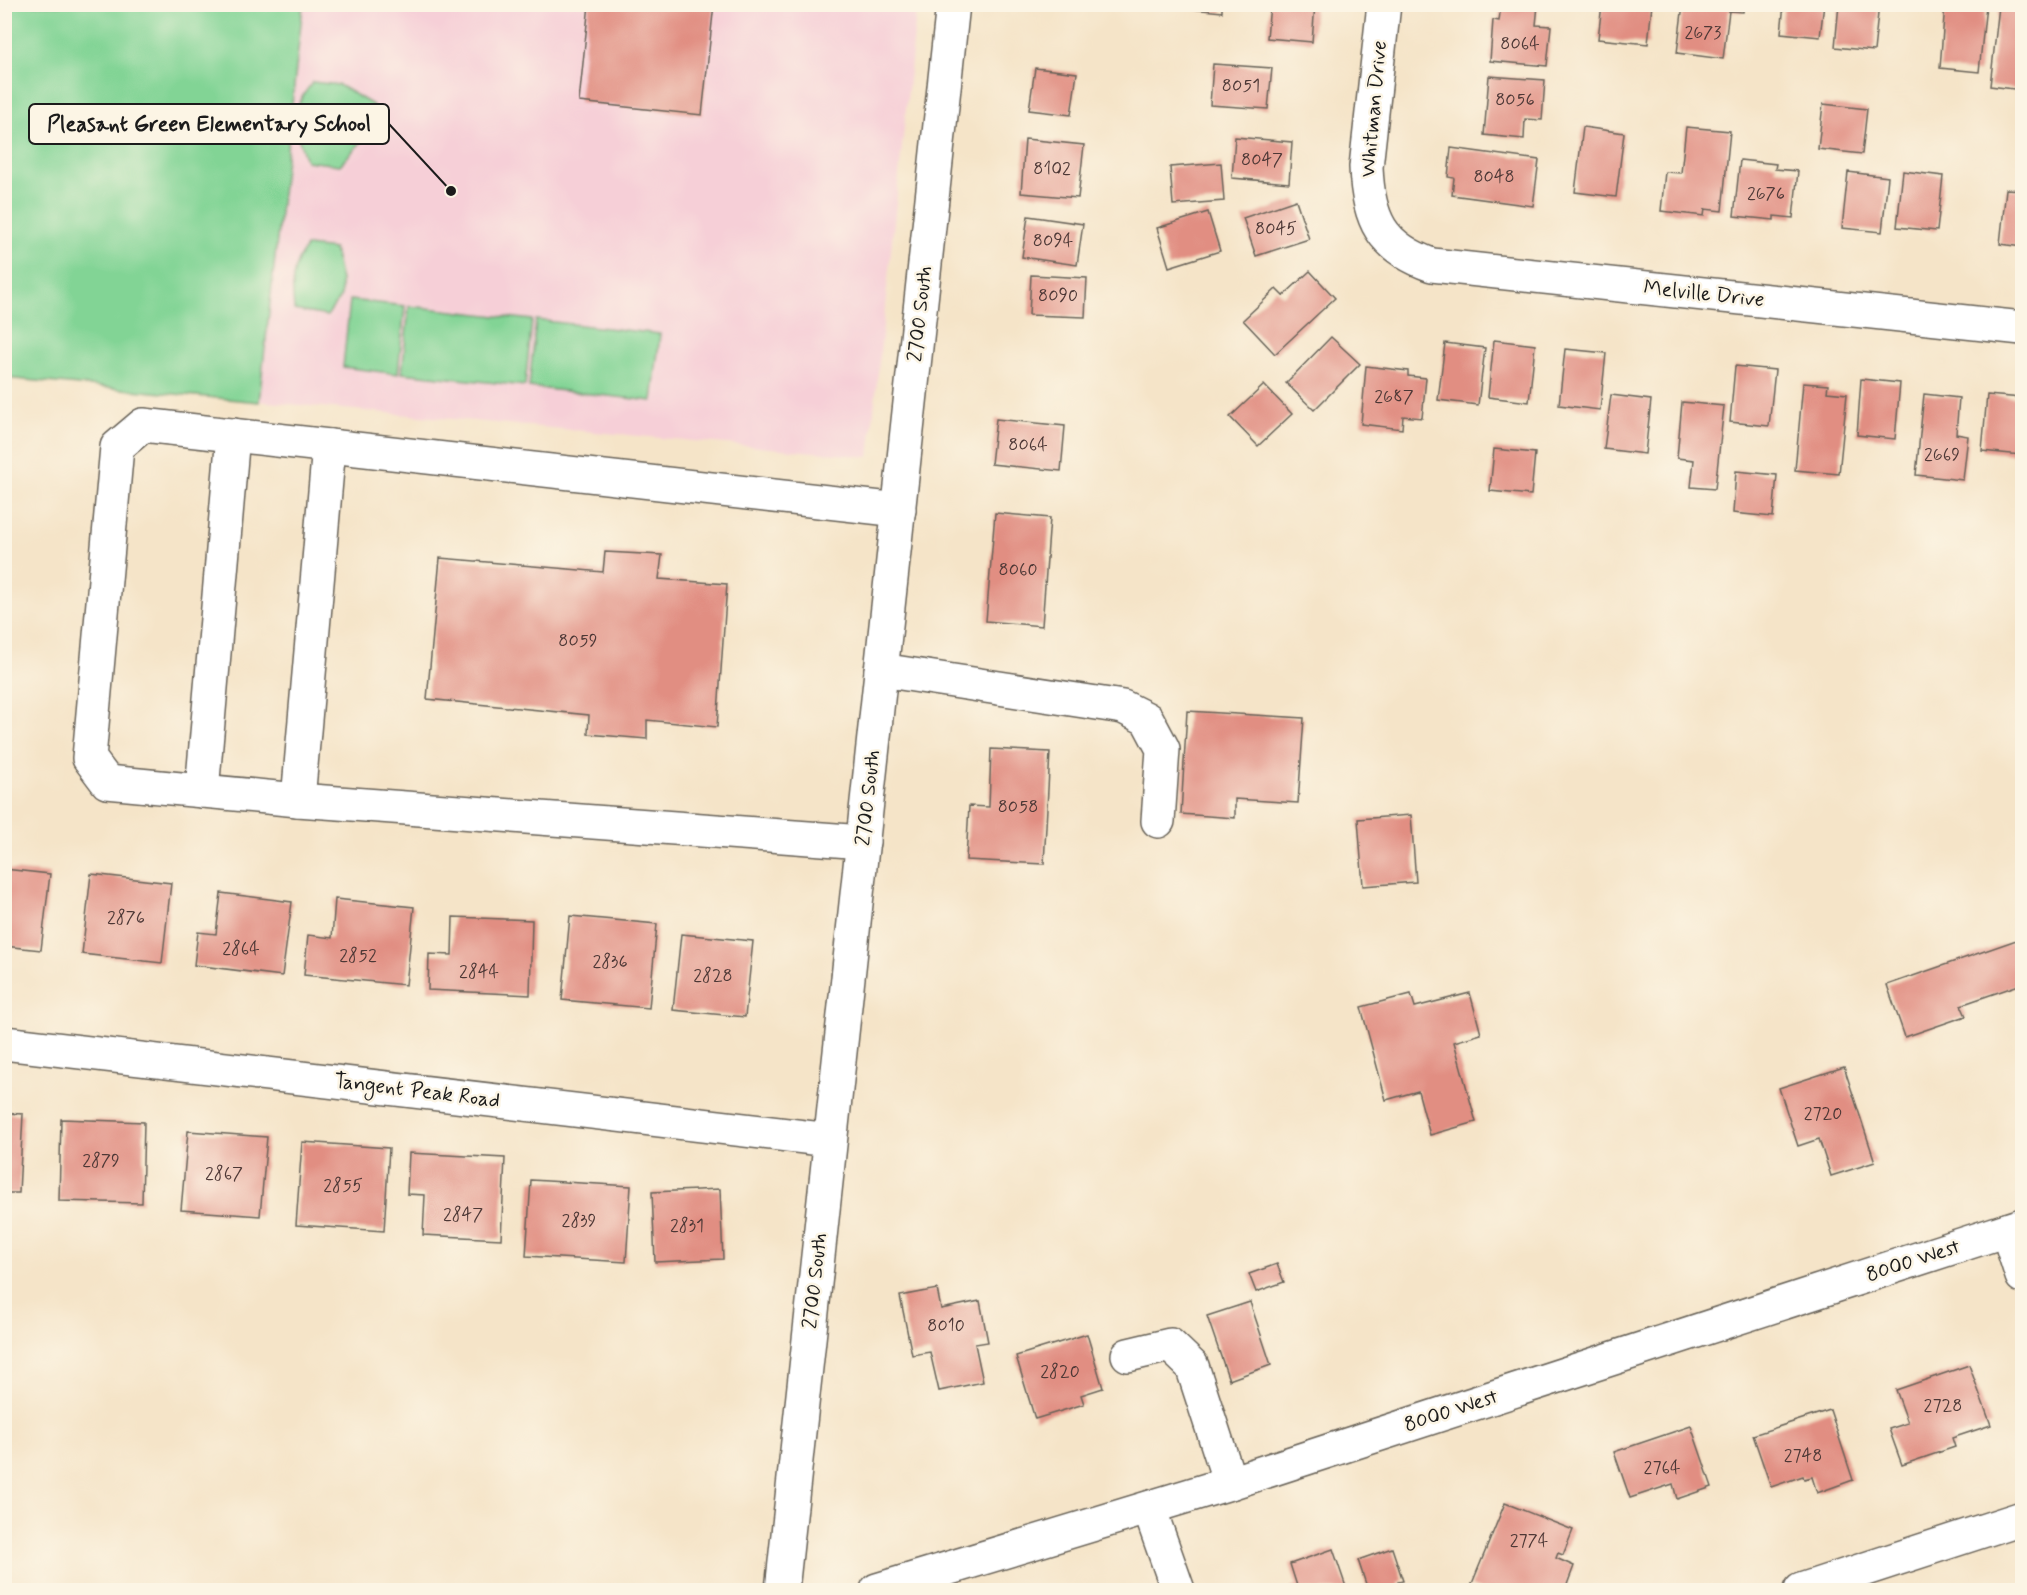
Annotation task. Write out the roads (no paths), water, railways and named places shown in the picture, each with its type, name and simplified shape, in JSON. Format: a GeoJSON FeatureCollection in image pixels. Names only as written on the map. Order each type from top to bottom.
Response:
{"type":"FeatureCollection","features":[{"type":"Feature","properties":{"kind":"street","name":"2700 South"},"geometry":{"type":"LineString","coordinates":[[782,1590],[953,4]]}},
{"type":"Feature","properties":{"kind":"street","name":"Whitman Drive"},"geometry":{"type":"LineString","coordinates":[[1384,4],[1366,167],[1371,210],[1379,228],[1391,243]]}},
{"type":"Feature","properties":{"kind":"street","name":"Melville Drive"},"geometry":{"type":"LineString","coordinates":[[1391,243],[1408,257],[1432,265],[2022,328]]}},
{"type":"Feature","properties":{"kind":"street"},"geometry":{"type":"LineString","coordinates":[[863,842],[298,800],[107,782],[89,758],[117,447],[143,424],[899,510]]}},
{"type":"Feature","properties":{"kind":"street"},"geometry":{"type":"LineString","coordinates":[[202,791],[233,435]]}},
{"type":"Feature","properties":{"kind":"street"},"geometry":{"type":"LineString","coordinates":[[298,800],[329,446]]}},
{"type":"Feature","properties":{"kind":"street"},"geometry":{"type":"LineString","coordinates":[[881,670],[1123,706],[1147,719],[1163,749],[1158,821]]}},
{"type":"Feature","properties":{"kind":"street","name":"Tangent Peak Road"},"geometry":{"type":"LineString","coordinates":[[4,1043],[831,1140]]}},
{"type":"Feature","properties":{"kind":"street"},"geometry":{"type":"LineString","coordinates":[[2015,1228],[2022,1276]]}},
{"type":"Feature","properties":{"kind":"street","name":"8000 West"},"geometry":{"type":"LineString","coordinates":[[877,1590],[1230,1483],[2015,1228]]}},
{"type":"Feature","properties":{"kind":"street"},"geometry":{"type":"LineString","coordinates":[[1128,1356],[1170,1346],[1192,1366],[1230,1483]]}},
{"type":"Feature","properties":{"kind":"street"},"geometry":{"type":"LineString","coordinates":[[1149,1508],[1178,1590]]}},
{"type":"Feature","properties":{"kind":"street"},"geometry":{"type":"LineString","coordinates":[[1801,1590],[2022,1518]]}},
{"type":"Feature","properties":{"kind":"place","name":"Pleasant Green Elementary School"},"geometry":{"type":"Point","coordinates":[451,191]}}]}
